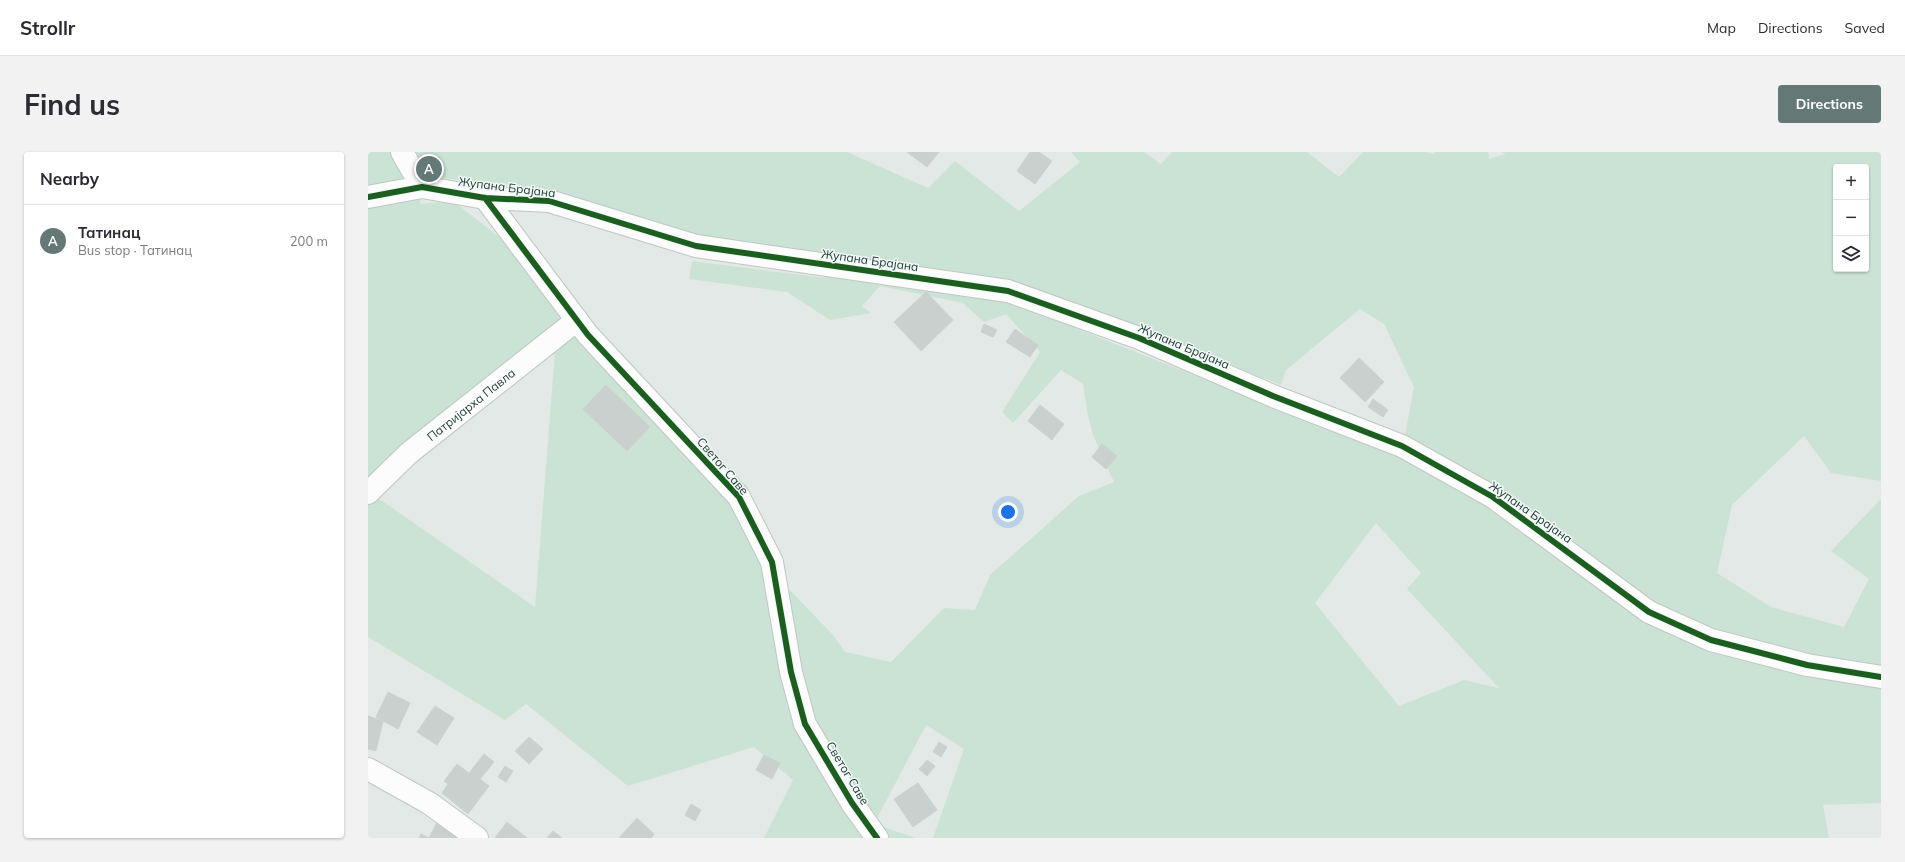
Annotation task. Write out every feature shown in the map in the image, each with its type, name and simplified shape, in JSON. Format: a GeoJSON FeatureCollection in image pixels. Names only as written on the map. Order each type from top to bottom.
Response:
{"type":"FeatureCollection","features":[{"type":"Feature","properties":{"kind":"street"},"geometry":{"type":"LineString","coordinates":[[368,197],[422,187],[402,152]]}},
{"type":"Feature","properties":{"kind":"street","name":"Жупана Брајана"},"geometry":{"type":"LineString","coordinates":[[422,187],[485,198],[549,201],[696,246],[1008,291],[1139,338],[1273,396],[1402,446],[1493,497],[1649,612],[1711,640],[1807,665],[1881,677]]}},
{"type":"Feature","properties":{"kind":"street","name":"Светог Саве"},"geometry":{"type":"LineString","coordinates":[[485,198],[588,335],[739,497],[772,562],[791,672],[805,724],[852,803],[877,838]]}},
{"type":"Feature","properties":{"kind":"street","name":"Патријарха Павла"},"geometry":{"type":"LineString","coordinates":[[368,493],[409,453],[577,320]]}},
{"type":"Feature","properties":{"kind":"street"},"geometry":{"type":"LineString","coordinates":[[368,769],[429,803],[477,838]]}},
{"type":"Feature","properties":{"kind":"green space"},"geometry":{"type":"Polygon","coordinates":[[[368,152],[847,152],[928,188],[955,161],[1019,211],[1080,162],[1071,152],[1144,152],[1161,164],[1172,152],[1307,152],[1339,177],[1363,152],[1427,152],[1434,154],[1435,152],[1488,152],[1489,159],[1506,154],[1500,152],[1881,152],[1881,481],[1831,473],[1804,436],[1732,505],[1717,573],[1771,607],[1844,627],[1869,579],[1831,551],[1881,499],[1881,803],[1823,805],[1829,838],[933,838],[964,749],[926,725],[874,824],[916,838],[764,838],[793,780],[754,747],[628,786],[526,704],[505,720],[368,637],[368,152]],[[411,174],[421,204],[453,201],[521,254],[562,311],[748,487],[760,559],[833,635],[845,652],[891,662],[944,608],[975,610],[990,575],[1079,496],[1114,482],[1093,435],[1088,416],[1083,384],[1061,370],[1013,423],[1002,412],[1040,352],[1006,314],[984,322],[963,303],[880,286],[862,306],[871,313],[830,320],[787,292],[689,279],[692,261],[825,278],[807,257],[685,232],[534,189],[411,174]],[[1090,309],[1075,328],[1401,457],[1414,387],[1384,324],[1360,309],[1286,370],[1281,385],[1090,309]],[[557,326],[450,415],[378,498],[535,607],[557,326]],[[1376,523],[1315,603],[1399,706],[1464,680],[1499,688],[1407,589],[1421,573],[1376,523]]]}},
{"type":"Feature","properties":{"kind":"building"},"geometry":{"type":"Polygon","coordinates":[[[907,152],[939,152],[927,167],[907,152]]]}},
{"type":"Feature","properties":{"kind":"building"},"geometry":{"type":"Polygon","coordinates":[[[1030,152],[1039,152],[1052,161],[1035,184],[1017,171],[1030,152]]]}},
{"type":"Feature","properties":{"kind":"building"},"geometry":{"type":"Polygon","coordinates":[[[926,292],[953,320],[921,351],[894,322],[926,292]]]}},
{"type":"Feature","properties":{"kind":"building"},"geometry":{"type":"Polygon","coordinates":[[[984,324],[997,330],[993,337],[981,332],[984,324]]]}},
{"type":"Feature","properties":{"kind":"building"},"geometry":{"type":"Polygon","coordinates":[[[1015,329],[1038,345],[1030,357],[1006,342],[1015,329]]]}},
{"type":"Feature","properties":{"kind":"building"},"geometry":{"type":"Polygon","coordinates":[[[1359,358],[1384,382],[1365,402],[1340,378],[1359,358]]]}},
{"type":"Feature","properties":{"kind":"building"},"geometry":{"type":"Polygon","coordinates":[[[606,385],[650,427],[627,451],[583,409],[606,385]]]}},
{"type":"Feature","properties":{"kind":"building"},"geometry":{"type":"Polygon","coordinates":[[[1373,399],[1388,410],[1383,417],[1368,407],[1373,399]]]}},
{"type":"Feature","properties":{"kind":"building"},"geometry":{"type":"Polygon","coordinates":[[[1040,405],[1064,424],[1052,440],[1028,421],[1040,405]]]}},
{"type":"Feature","properties":{"kind":"building"},"geometry":{"type":"Polygon","coordinates":[[[1102,444],[1117,456],[1106,469],[1092,457],[1102,444]]]}},
{"type":"Feature","properties":{"kind":"building"},"geometry":{"type":"Polygon","coordinates":[[[388,692],[410,703],[398,729],[376,717],[388,692]]]}},
{"type":"Feature","properties":{"kind":"building"},"geometry":{"type":"Polygon","coordinates":[[[435,706],[454,718],[437,745],[417,732],[435,706]]]}},
{"type":"Feature","properties":{"kind":"building"},"geometry":{"type":"Polygon","coordinates":[[[368,716],[383,721],[376,751],[368,749],[368,716]]]}},
{"type":"Feature","properties":{"kind":"building"},"geometry":{"type":"Polygon","coordinates":[[[529,737],[543,749],[529,764],[515,751],[529,737]]]}},
{"type":"Feature","properties":{"kind":"building"},"geometry":{"type":"Polygon","coordinates":[[[939,742],[947,747],[941,757],[933,752],[939,742]]]}},
{"type":"Feature","properties":{"kind":"building"},"geometry":{"type":"Polygon","coordinates":[[[484,754],[494,762],[480,779],[489,786],[468,814],[442,793],[448,784],[444,781],[457,764],[469,773],[484,754]]]}},
{"type":"Feature","properties":{"kind":"building"},"geometry":{"type":"Polygon","coordinates":[[[764,755],[780,763],[772,779],[756,770],[764,755]]]}},
{"type":"Feature","properties":{"kind":"building"},"geometry":{"type":"Polygon","coordinates":[[[927,760],[935,766],[927,776],[919,769],[927,760]]]}},
{"type":"Feature","properties":{"kind":"building"},"geometry":{"type":"Polygon","coordinates":[[[505,766],[513,771],[506,782],[498,777],[505,766]]]}},
{"type":"Feature","properties":{"kind":"building"},"geometry":{"type":"Polygon","coordinates":[[[918,783],[937,810],[913,827],[894,799],[918,783]]]}},
{"type":"Feature","properties":{"kind":"building"},"geometry":{"type":"Polygon","coordinates":[[[691,804],[701,810],[695,821],[685,815],[691,804]]]}},
{"type":"Feature","properties":{"kind":"building"},"geometry":{"type":"Polygon","coordinates":[[[637,818],[654,834],[651,838],[619,838],[637,818]]]}},
{"type":"Feature","properties":{"kind":"building"},"geometry":{"type":"Polygon","coordinates":[[[507,822],[527,838],[495,838],[507,822]]]}},
{"type":"Feature","properties":{"kind":"building"},"geometry":{"type":"Polygon","coordinates":[[[436,824],[463,838],[429,838],[436,824]]]}},
{"type":"Feature","properties":{"kind":"building"},"geometry":{"type":"Polygon","coordinates":[[[553,831],[562,838],[547,838],[553,831]]]}},
{"type":"Feature","properties":{"kind":"building"},"geometry":{"type":"Polygon","coordinates":[[[421,834],[429,838],[419,838],[421,834]]]}},
{"type":"Feature","properties":{"kind":"cycle path"},"geometry":{"type":"LineString","coordinates":[[368,197],[422,187],[485,198],[549,201],[696,246],[1008,291],[1139,338],[1273,396],[1402,446],[1493,497],[1649,612],[1711,640],[1807,665],[1881,677]]}},
{"type":"Feature","properties":{"kind":"cycle path"},"geometry":{"type":"LineString","coordinates":[[485,198],[588,335],[739,497],[772,562],[791,672],[805,724],[852,803],[877,838]]}},
{"type":"Feature","properties":{"kind":"place","name":"Татинац"},"geometry":{"type":"Point","coordinates":[429,169]}}]}
